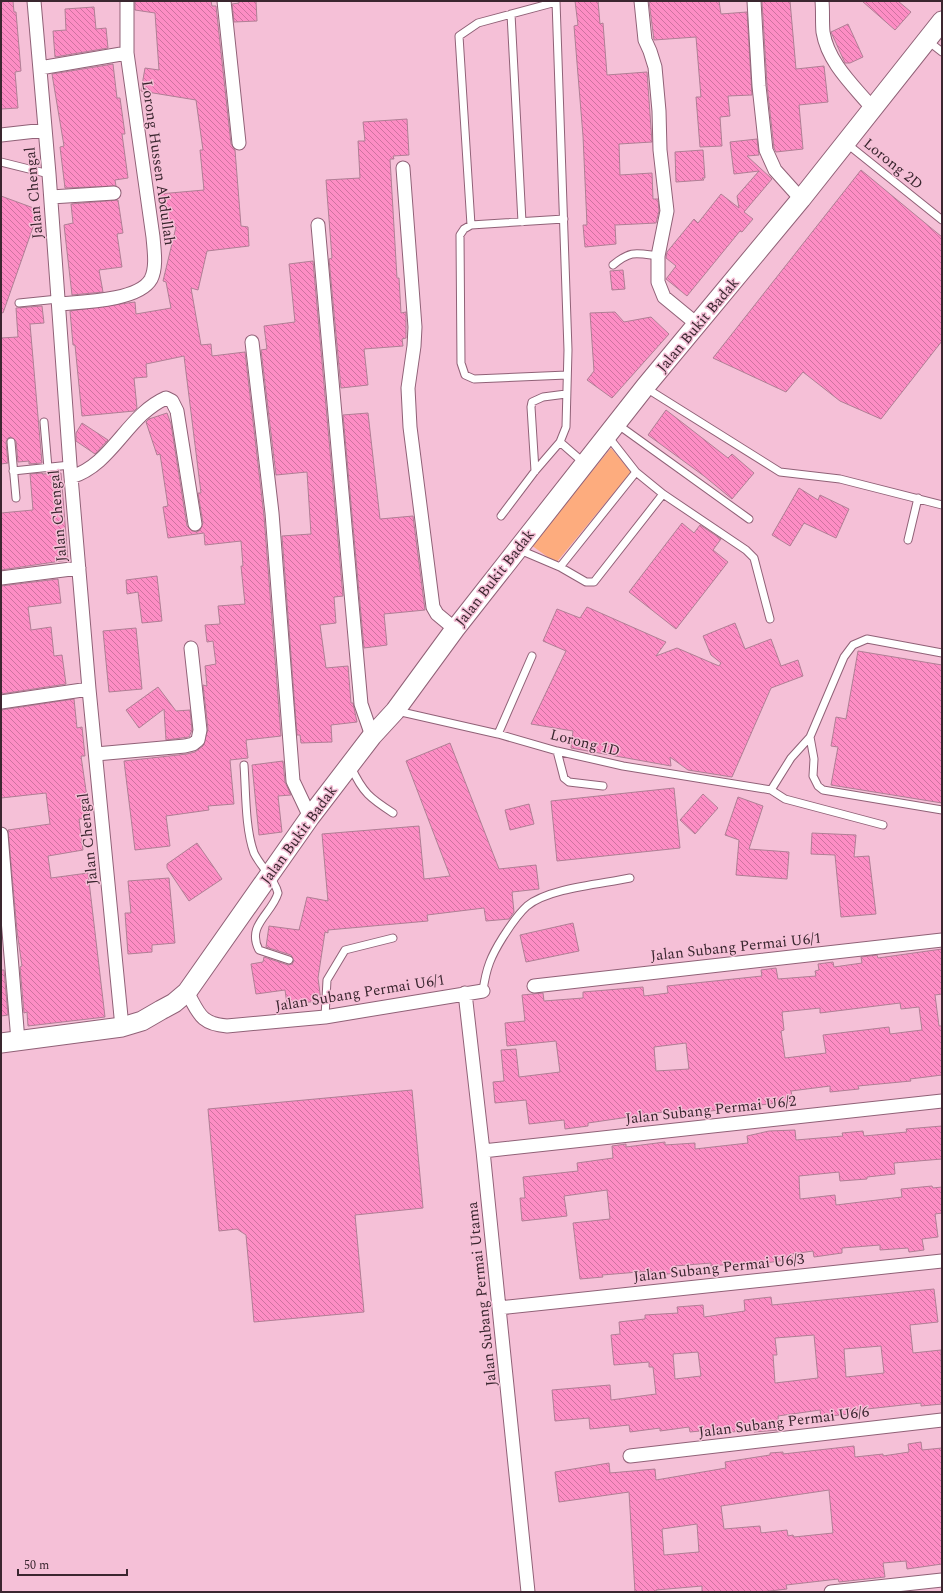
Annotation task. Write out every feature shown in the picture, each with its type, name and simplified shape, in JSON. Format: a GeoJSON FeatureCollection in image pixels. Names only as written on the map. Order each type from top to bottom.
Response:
{"type":"FeatureCollection","features":[{"type":"Feature","properties":{"kind":"main road","name":"Jalan Bukit Badak"},"geometry":{"type":"LineString","coordinates":[[10,1042],[122,1027],[142,1021],[174,1003],[187,992],[269,877],[310,816],[372,736],[395,711],[455,629],[645,387],[801,199],[942,21]]}},
{"type":"Feature","properties":{"kind":"street","name":"Jalan Chengal"},"geometry":{"type":"LineString","coordinates":[[34,1],[51,197],[78,568],[122,1027]]}},
{"type":"Feature","properties":{"kind":"street","name":"Lorong Hussen Abdullah"},"geometry":{"type":"LineString","coordinates":[[58,302],[112,300],[139,290],[151,280],[155,260],[127,52],[127,1]]}},
{"type":"Feature","properties":{"kind":"street"},"geometry":{"type":"LineString","coordinates":[[224,1],[239,143]]}},
{"type":"Feature","properties":{"kind":"street"},"geometry":{"type":"LineString","coordinates":[[641,1],[645,40],[655,67],[659,111],[660,150],[667,212],[658,256],[658,282],[664,297],[698,325]]}},
{"type":"Feature","properties":{"kind":"street"},"geometry":{"type":"LineString","coordinates":[[754,1],[759,86],[766,150],[775,170],[801,199]]}},
{"type":"Feature","properties":{"kind":"street"},"geometry":{"type":"LineString","coordinates":[[822,1],[823,32],[829,52],[837,66],[873,109]]}},
{"type":"Feature","properties":{"kind":"street"},"geometry":{"type":"LineString","coordinates":[[40,68],[127,52]]}},
{"type":"Feature","properties":{"kind":"street"},"geometry":{"type":"LineString","coordinates":[[1,135],[45,130]]}},
{"type":"Feature","properties":{"kind":"street"},"geometry":{"type":"LineString","coordinates":[[404,168],[415,327],[408,388],[410,427],[433,607],[455,629]]}},
{"type":"Feature","properties":{"kind":"street"},"geometry":{"type":"LineString","coordinates":[[51,197],[114,193]]}},
{"type":"Feature","properties":{"kind":"street"},"geometry":{"type":"LineString","coordinates":[[318,225],[361,704],[372,736]]}},
{"type":"Feature","properties":{"kind":"street"},"geometry":{"type":"LineString","coordinates":[[252,342],[272,513],[293,781],[310,816]]}},
{"type":"Feature","properties":{"kind":"street"},"geometry":{"type":"LineString","coordinates":[[70,471],[90,469],[144,413],[166,398],[172,401],[177,411],[195,524]]}},
{"type":"Feature","properties":{"kind":"street"},"geometry":{"type":"LineString","coordinates":[[1,578],[78,568]]}},
{"type":"Feature","properties":{"kind":"street"},"geometry":{"type":"LineString","coordinates":[[96,754],[185,746],[198,740],[200,730],[192,648]]}},
{"type":"Feature","properties":{"kind":"street"},"geometry":{"type":"LineString","coordinates":[[1,702],[89,689]]}},
{"type":"Feature","properties":{"kind":"street"},"geometry":{"type":"LineString","coordinates":[[1,834],[10,1042]]}},
{"type":"Feature","properties":{"kind":"street","name":"Jalan Subang Permai U6/1"},"geometry":{"type":"LineString","coordinates":[[534,986],[942,940]]}},
{"type":"Feature","properties":{"kind":"street","name":"Jalan Subang Permai U6/1"},"geometry":{"type":"LineString","coordinates":[[187,992],[204,1020],[216,1025],[227,1026],[325,1017],[483,991]]}},
{"type":"Feature","properties":{"kind":"street","name":"Jalan Subang Permai Utama"},"geometry":{"type":"LineString","coordinates":[[465,993],[483,1150],[528,1592]]}},
{"type":"Feature","properties":{"kind":"street","name":"Jalan Subang Permai U6/2"},"geometry":{"type":"LineString","coordinates":[[483,1150],[942,1101]]}},
{"type":"Feature","properties":{"kind":"street","name":"Jalan Subang Permai U6/3"},"geometry":{"type":"LineString","coordinates":[[499,1308],[942,1261]]}},
{"type":"Feature","properties":{"kind":"street","name":"Jalan Subang Permai U6/6"},"geometry":{"type":"LineString","coordinates":[[630,1456],[942,1420]]}},
{"type":"Feature","properties":{"kind":"street"},"geometry":{"type":"LineString","coordinates":[[831,1592],[942,1580]]}},
{"type":"Feature","properties":{"kind":"lane"},"geometry":{"type":"LineString","coordinates":[[471,225],[459,36],[478,23],[556,2],[564,219],[567,375],[566,427],[560,442],[535,471],[501,516]]}},
{"type":"Feature","properties":{"kind":"lane"},"geometry":{"type":"LineString","coordinates":[[511,14],[522,222]]}},
{"type":"Feature","properties":{"kind":"lane"},"geometry":{"type":"LineString","coordinates":[[927,40],[942,52]]}},
{"type":"Feature","properties":{"kind":"lane","name":"Lorong 2D"},"geometry":{"type":"LineString","coordinates":[[846,143],[942,220]]}},
{"type":"Feature","properties":{"kind":"lane"},"geometry":{"type":"LineString","coordinates":[[1,162],[49,174]]}},
{"type":"Feature","properties":{"kind":"lane"},"geometry":{"type":"LineString","coordinates":[[564,219],[471,225],[464,229],[460,235],[461,363],[465,375],[474,379],[567,375]]}},
{"type":"Feature","properties":{"kind":"lane"},"geometry":{"type":"LineString","coordinates":[[613,265],[624,255],[633,252],[658,256]]}},
{"type":"Feature","properties":{"kind":"lane"},"geometry":{"type":"LineString","coordinates":[[19,303],[58,302]]}},
{"type":"Feature","properties":{"kind":"lane"},"geometry":{"type":"LineString","coordinates":[[645,387],[780,472],[840,479],[942,505]]}},
{"type":"Feature","properties":{"kind":"lane"},"geometry":{"type":"LineString","coordinates":[[535,471],[530,406],[532,402],[543,397],[566,394]]}},
{"type":"Feature","properties":{"kind":"lane"},"geometry":{"type":"LineString","coordinates":[[44,422],[48,468]]}},
{"type":"Feature","properties":{"kind":"lane"},"geometry":{"type":"LineString","coordinates":[[612,429],[636,472],[663,494],[746,550],[754,558],[770,619]]}},
{"type":"Feature","properties":{"kind":"lane"},"geometry":{"type":"LineString","coordinates":[[612,429],[749,519]]}},
{"type":"Feature","properties":{"kind":"lane"},"geometry":{"type":"LineString","coordinates":[[11,442],[16,498]]}},
{"type":"Feature","properties":{"kind":"lane"},"geometry":{"type":"LineString","coordinates":[[560,442],[585,463]]}},
{"type":"Feature","properties":{"kind":"lane"},"geometry":{"type":"LineString","coordinates":[[13,471],[48,468],[70,471]]}},
{"type":"Feature","properties":{"kind":"lane"},"geometry":{"type":"LineString","coordinates":[[560,567],[636,472]]}},
{"type":"Feature","properties":{"kind":"lane"},"geometry":{"type":"LineString","coordinates":[[518,549],[560,567],[586,582],[594,582],[663,494]]}},
{"type":"Feature","properties":{"kind":"lane"},"geometry":{"type":"LineString","coordinates":[[908,540],[918,498]]}},
{"type":"Feature","properties":{"kind":"lane"},"geometry":{"type":"LineString","coordinates":[[883,825],[785,799],[771,790],[791,758],[810,737],[844,658],[853,645],[867,639],[942,653]]}},
{"type":"Feature","properties":{"kind":"lane"},"geometry":{"type":"LineString","coordinates":[[498,734],[532,656]]}},
{"type":"Feature","properties":{"kind":"lane","name":"Lorong 1D"},"geometry":{"type":"LineString","coordinates":[[395,711],[498,734],[622,766],[771,790]]}},
{"type":"Feature","properties":{"kind":"lane"},"geometry":{"type":"LineString","coordinates":[[810,737],[814,759],[813,776],[818,786],[823,790],[942,810]]}},
{"type":"Feature","properties":{"kind":"lane"},"geometry":{"type":"LineString","coordinates":[[557,750],[564,778],[568,782],[603,786]]}},
{"type":"Feature","properties":{"kind":"lane"},"geometry":{"type":"LineString","coordinates":[[350,765],[358,782],[368,796],[393,813]]}},
{"type":"Feature","properties":{"kind":"lane"},"geometry":{"type":"LineString","coordinates":[[244,766],[250,836],[254,853],[277,887],[278,892],[254,933],[255,942],[259,950],[289,960]]}},
{"type":"Feature","properties":{"kind":"lane"},"geometry":{"type":"LineString","coordinates":[[483,991],[486,968],[492,954],[513,921],[528,905],[555,893],[630,878]]}},
{"type":"Feature","properties":{"kind":"lane"},"geometry":{"type":"LineString","coordinates":[[325,1017],[327,980],[345,950],[393,938]]}},
{"type":"Feature","properties":{"kind":"shaded area"},"geometry":{"type":"Polygon","coordinates":[[[611,448],[631,472],[556,563],[531,545],[611,448]]]}},
{"type":"Feature","properties":{"kind":"building"},"geometry":{"type":"Polygon","coordinates":[[[1,1],[13,1],[14,12],[16,12],[21,71],[15,72],[18,108],[1,109],[1,1]]]}},
{"type":"Feature","properties":{"kind":"building"},"geometry":{"type":"Polygon","coordinates":[[[135,1],[211,1],[212,6],[216,6],[231,144],[235,150],[241,226],[248,227],[249,246],[207,251],[198,290],[191,288],[201,345],[211,344],[212,356],[245,352],[264,516],[281,736],[246,740],[248,758],[230,760],[234,804],[208,806],[209,810],[166,816],[170,846],[135,850],[124,761],[187,754],[195,752],[203,746],[208,729],[203,685],[207,686],[205,666],[216,664],[213,641],[207,642],[205,625],[220,624],[218,606],[245,604],[241,566],[243,566],[241,541],[205,545],[204,533],[168,538],[163,507],[168,506],[160,454],[157,455],[146,422],[149,419],[167,413],[171,424],[187,526],[192,531],[197,532],[200,530],[203,523],[198,493],[201,493],[184,356],[146,364],[147,377],[134,378],[137,408],[134,411],[82,416],[70,311],[135,302],[136,314],[171,308],[166,282],[163,281],[176,227],[162,228],[159,194],[204,190],[200,150],[203,150],[196,100],[141,91],[145,68],[159,70],[155,13],[135,10],[135,1]]]}},
{"type":"Feature","properties":{"kind":"building"},"geometry":{"type":"Polygon","coordinates":[[[239,1],[256,1],[257,21],[234,22],[232,4],[239,3],[239,1]]]}},
{"type":"Feature","properties":{"kind":"building"},"geometry":{"type":"Polygon","coordinates":[[[575,1],[598,1],[600,24],[603,23],[607,75],[647,72],[652,142],[619,144],[620,175],[652,173],[653,199],[658,199],[659,211],[656,223],[615,225],[616,244],[585,247],[583,225],[587,225],[583,136],[574,26],[578,25],[575,1]]]}},
{"type":"Feature","properties":{"kind":"building"},"geometry":{"type":"Polygon","coordinates":[[[649,1],[719,1],[721,14],[747,12],[752,95],[728,96],[730,116],[720,117],[722,146],[700,147],[696,97],[701,97],[696,37],[654,40],[649,1]]]}},
{"type":"Feature","properties":{"kind":"building"},"geometry":{"type":"Polygon","coordinates":[[[762,1],[790,1],[796,69],[824,66],[828,102],[799,105],[803,149],[776,152],[774,148],[767,85],[762,1]]]}},
{"type":"Feature","properties":{"kind":"building"},"geometry":{"type":"Polygon","coordinates":[[[862,1],[898,1],[911,12],[895,30],[862,1]]]}},
{"type":"Feature","properties":{"kind":"building"},"geometry":{"type":"Polygon","coordinates":[[[94,7],[96,29],[106,28],[108,48],[55,57],[53,31],[66,30],[65,9],[94,7]]]}},
{"type":"Feature","properties":{"kind":"building"},"geometry":{"type":"Polygon","coordinates":[[[848,24],[863,57],[850,63],[845,63],[831,32],[848,24]]]}},
{"type":"Feature","properties":{"kind":"building"},"geometry":{"type":"Polygon","coordinates":[[[113,64],[117,98],[120,98],[125,134],[122,134],[128,178],[115,180],[116,186],[65,188],[60,147],[64,146],[52,74],[113,64]]]}},
{"type":"Feature","properties":{"kind":"building"},"geometry":{"type":"Polygon","coordinates":[[[407,119],[409,155],[393,156],[394,159],[390,159],[397,278],[399,278],[401,313],[406,312],[406,338],[402,339],[403,346],[364,349],[368,385],[341,388],[329,259],[332,258],[326,180],[360,178],[358,141],[365,141],[363,122],[407,119]]]}},
{"type":"Feature","properties":{"kind":"building"},"geometry":{"type":"Polygon","coordinates":[[[757,139],[759,155],[747,156],[772,179],[744,212],[753,219],[742,232],[740,231],[687,296],[666,279],[676,266],[666,258],[667,252],[694,219],[698,223],[721,194],[739,208],[737,196],[759,171],[734,174],[730,142],[757,139]]]}},
{"type":"Feature","properties":{"kind":"building"},"geometry":{"type":"Polygon","coordinates":[[[703,150],[705,178],[702,178],[704,180],[676,182],[675,152],[703,150]]]}},
{"type":"Feature","properties":{"kind":"building"},"geometry":{"type":"Polygon","coordinates":[[[861,170],[942,237],[942,341],[881,419],[840,401],[803,372],[786,392],[713,358],[861,170]]]}},
{"type":"Feature","properties":{"kind":"building"},"geometry":{"type":"Polygon","coordinates":[[[1,196],[39,210],[3,313],[1,312],[1,196]]]}},
{"type":"Feature","properties":{"kind":"building"},"geometry":{"type":"Polygon","coordinates":[[[118,200],[123,233],[117,234],[122,267],[99,270],[103,292],[72,295],[64,225],[73,223],[71,204],[118,200]]]}},
{"type":"Feature","properties":{"kind":"building"},"geometry":{"type":"Polygon","coordinates":[[[313,261],[343,596],[334,597],[336,623],[320,625],[326,668],[348,666],[351,703],[353,703],[357,722],[331,725],[332,742],[301,743],[300,735],[297,735],[282,536],[311,534],[307,472],[276,475],[261,350],[267,349],[264,326],[295,322],[289,264],[313,261]]]}},
{"type":"Feature","properties":{"kind":"building"},"geometry":{"type":"Polygon","coordinates":[[[623,270],[625,289],[612,290],[610,271],[623,270]]]}},
{"type":"Feature","properties":{"kind":"building"},"geometry":{"type":"Polygon","coordinates":[[[42,306],[44,323],[30,324],[42,463],[29,464],[29,461],[18,462],[16,441],[11,437],[8,438],[6,442],[8,463],[1,464],[1,338],[18,337],[16,308],[42,306]]]}},
{"type":"Feature","properties":{"kind":"building"},"geometry":{"type":"Polygon","coordinates":[[[615,312],[624,322],[651,317],[669,334],[612,398],[587,380],[594,371],[590,313],[615,312]]]}},
{"type":"Feature","properties":{"kind":"building"},"geometry":{"type":"Polygon","coordinates":[[[666,410],[728,458],[732,454],[754,473],[732,499],[704,476],[648,435],[666,410]]]}},
{"type":"Feature","properties":{"kind":"building"},"geometry":{"type":"Polygon","coordinates":[[[368,413],[380,519],[413,516],[425,610],[384,614],[387,645],[364,648],[343,415],[368,413]]]}},
{"type":"Feature","properties":{"kind":"building"},"geometry":{"type":"Polygon","coordinates":[[[82,423],[108,440],[95,454],[76,441],[76,433],[82,423]]]}},
{"type":"Feature","properties":{"kind":"building"},"geometry":{"type":"Polygon","coordinates":[[[61,473],[68,560],[1,570],[1,513],[33,510],[30,474],[61,473]]]}},
{"type":"Feature","properties":{"kind":"building"},"geometry":{"type":"Polygon","coordinates":[[[799,488],[818,500],[820,495],[849,509],[836,538],[804,523],[790,546],[772,535],[799,488]]]}},
{"type":"Feature","properties":{"kind":"building"},"geometry":{"type":"Polygon","coordinates":[[[682,523],[694,533],[700,525],[721,539],[713,550],[728,562],[676,629],[629,592],[682,523]]]}},
{"type":"Feature","properties":{"kind":"building"},"geometry":{"type":"Polygon","coordinates":[[[157,576],[162,621],[142,623],[138,592],[127,594],[126,580],[157,576]]]}},
{"type":"Feature","properties":{"kind":"building"},"geometry":{"type":"Polygon","coordinates":[[[58,579],[61,603],[28,607],[31,630],[51,627],[54,656],[62,655],[66,684],[1,694],[1,586],[58,579]]]}},
{"type":"Feature","properties":{"kind":"building"},"geometry":{"type":"Polygon","coordinates":[[[587,607],[666,642],[656,656],[677,648],[719,666],[721,663],[711,655],[703,636],[735,623],[745,649],[771,639],[781,666],[798,660],[803,676],[771,688],[732,777],[688,770],[670,757],[671,766],[571,748],[573,731],[531,724],[566,651],[543,641],[557,609],[580,618],[587,607]]]}},
{"type":"Feature","properties":{"kind":"building"},"geometry":{"type":"Polygon","coordinates":[[[136,628],[142,689],[109,692],[103,631],[136,628]]]}},
{"type":"Feature","properties":{"kind":"building"},"geometry":{"type":"Polygon","coordinates":[[[858,651],[942,665],[942,803],[831,785],[838,747],[831,746],[836,717],[846,719],[858,651]]]}},
{"type":"Feature","properties":{"kind":"building"},"geometry":{"type":"Polygon","coordinates":[[[158,687],[176,711],[190,710],[192,730],[189,737],[166,740],[164,709],[139,728],[126,710],[158,687]]]}},
{"type":"Feature","properties":{"kind":"building"},"geometry":{"type":"Polygon","coordinates":[[[74,699],[77,728],[82,727],[85,756],[81,756],[90,818],[79,819],[83,850],[48,856],[51,878],[88,873],[105,1017],[28,1026],[27,1012],[24,1013],[20,967],[22,966],[17,931],[8,830],[50,824],[46,793],[1,798],[1,710],[74,699]]]}},
{"type":"Feature","properties":{"kind":"building"},"geometry":{"type":"Polygon","coordinates":[[[450,743],[499,869],[536,865],[539,889],[512,892],[514,912],[509,919],[486,921],[484,908],[427,915],[428,921],[328,930],[328,933],[325,932],[318,978],[321,1001],[287,1004],[285,990],[256,994],[251,964],[263,962],[264,957],[288,965],[292,964],[294,961],[291,955],[266,947],[269,926],[299,930],[307,897],[328,901],[322,834],[419,826],[424,879],[450,876],[406,761],[450,743]]]}},
{"type":"Feature","properties":{"kind":"building"},"geometry":{"type":"Polygon","coordinates":[[[283,761],[285,782],[291,795],[278,796],[282,832],[259,835],[252,765],[283,761]]]}},
{"type":"Feature","properties":{"kind":"building"},"geometry":{"type":"Polygon","coordinates":[[[674,788],[680,848],[557,861],[551,801],[674,788]]]}},
{"type":"Feature","properties":{"kind":"building"},"geometry":{"type":"Polygon","coordinates":[[[703,794],[718,808],[695,834],[680,820],[703,794]]]}},
{"type":"Feature","properties":{"kind":"building"},"geometry":{"type":"Polygon","coordinates":[[[738,797],[763,806],[749,849],[789,852],[787,879],[736,875],[739,840],[725,835],[738,797]]]}},
{"type":"Feature","properties":{"kind":"building"},"geometry":{"type":"Polygon","coordinates":[[[529,804],[534,824],[510,830],[505,810],[529,804]]]}},
{"type":"Feature","properties":{"kind":"building"},"geometry":{"type":"Polygon","coordinates":[[[812,833],[856,835],[854,857],[869,856],[876,914],[841,917],[835,855],[811,854],[812,833]]]}},
{"type":"Feature","properties":{"kind":"building"},"geometry":{"type":"Polygon","coordinates":[[[197,843],[222,879],[189,901],[167,868],[167,864],[197,843]]]}},
{"type":"Feature","properties":{"kind":"building"},"geometry":{"type":"Polygon","coordinates":[[[169,878],[175,943],[152,945],[152,952],[128,954],[125,913],[131,913],[128,881],[169,878]]]}},
{"type":"Feature","properties":{"kind":"building"},"geometry":{"type":"Polygon","coordinates":[[[573,923],[579,951],[526,962],[520,935],[573,923]]]}},
{"type":"Feature","properties":{"kind":"building"},"geometry":{"type":"Polygon","coordinates":[[[942,949],[942,994],[935,995],[939,1026],[942,1026],[942,1075],[910,1079],[911,1081],[858,1086],[859,1089],[830,1092],[830,1086],[791,1091],[793,1101],[694,1113],[693,1110],[651,1113],[652,1119],[629,1121],[629,1117],[588,1123],[588,1126],[565,1129],[564,1120],[529,1124],[526,1100],[495,1103],[493,1082],[504,1081],[501,1050],[516,1049],[519,1077],[560,1072],[556,1041],[507,1046],[505,1023],[525,1021],[522,995],[543,993],[544,1001],[583,998],[583,992],[643,987],[644,996],[668,993],[667,986],[762,976],[761,970],[776,968],[778,979],[816,976],[815,971],[819,970],[818,964],[833,962],[834,967],[862,963],[861,957],[877,955],[878,958],[942,949]],[[900,1003],[820,1013],[820,1008],[782,1012],[784,1030],[781,1031],[785,1058],[826,1053],[823,1035],[889,1027],[890,1034],[922,1030],[919,1007],[901,1009],[900,1003]],[[686,1043],[654,1047],[656,1071],[689,1069],[686,1043]]]}},
{"type":"Feature","properties":{"kind":"building"},"geometry":{"type":"Polygon","coordinates":[[[1,970],[4,970],[8,1015],[1,1016],[1,970]]]}},
{"type":"Feature","properties":{"kind":"building"},"geometry":{"type":"Polygon","coordinates":[[[412,1090],[423,1208],[355,1215],[364,1312],[254,1322],[246,1235],[237,1229],[219,1231],[208,1109],[412,1090]]]}},
{"type":"Feature","properties":{"kind":"building"},"geometry":{"type":"Polygon","coordinates":[[[942,1126],[942,1159],[894,1163],[895,1174],[867,1177],[867,1179],[840,1181],[839,1172],[799,1176],[800,1199],[835,1195],[836,1205],[902,1197],[901,1189],[932,1186],[933,1188],[942,1187],[942,1213],[935,1214],[938,1237],[922,1239],[924,1250],[909,1252],[908,1248],[880,1250],[880,1245],[842,1248],[842,1253],[814,1257],[813,1251],[792,1254],[793,1259],[745,1266],[745,1263],[711,1266],[711,1263],[675,1266],[676,1273],[651,1276],[651,1271],[602,1275],[603,1277],[580,1279],[573,1223],[610,1219],[607,1190],[564,1196],[567,1216],[522,1221],[520,1198],[525,1198],[523,1177],[578,1171],[577,1163],[613,1158],[612,1146],[626,1144],[626,1147],[665,1142],[665,1145],[695,1143],[695,1149],[748,1143],[747,1136],[769,1131],[795,1130],[796,1140],[843,1136],[842,1133],[863,1131],[864,1136],[907,1132],[906,1129],[942,1126]]]}},
{"type":"Feature","properties":{"kind":"building"},"geometry":{"type":"Polygon","coordinates":[[[934,1289],[938,1322],[910,1325],[913,1353],[941,1350],[942,1404],[921,1406],[921,1403],[849,1411],[849,1414],[821,1417],[820,1410],[778,1416],[779,1430],[754,1432],[754,1430],[720,1433],[720,1429],[690,1432],[689,1427],[660,1431],[660,1428],[630,1432],[629,1425],[590,1429],[589,1418],[555,1421],[552,1390],[610,1385],[611,1400],[656,1394],[653,1367],[649,1367],[649,1362],[614,1365],[611,1335],[620,1334],[619,1322],[645,1319],[645,1315],[678,1313],[677,1307],[703,1305],[704,1317],[745,1311],[744,1300],[771,1297],[772,1305],[934,1289]],[[814,1335],[775,1338],[777,1355],[773,1355],[775,1383],[818,1378],[814,1335]],[[881,1346],[844,1349],[846,1377],[884,1373],[881,1346]],[[698,1352],[673,1354],[675,1379],[701,1376],[698,1352]]]}},
{"type":"Feature","properties":{"kind":"building"},"geometry":{"type":"Polygon","coordinates":[[[921,1442],[922,1450],[942,1448],[942,1564],[907,1569],[906,1561],[883,1563],[885,1577],[839,1582],[838,1579],[786,1585],[787,1589],[761,1592],[702,1592],[702,1586],[656,1590],[656,1592],[635,1592],[629,1492],[559,1502],[555,1472],[609,1463],[610,1473],[655,1469],[656,1480],[726,1468],[725,1462],[770,1455],[770,1453],[783,1452],[783,1454],[854,1446],[855,1457],[883,1454],[883,1456],[909,1452],[908,1444],[921,1442]],[[829,1490],[721,1506],[724,1529],[760,1526],[761,1533],[787,1530],[788,1536],[793,1535],[794,1537],[833,1533],[829,1490]],[[697,1524],[662,1529],[664,1555],[699,1552],[697,1524]]]}}]}
